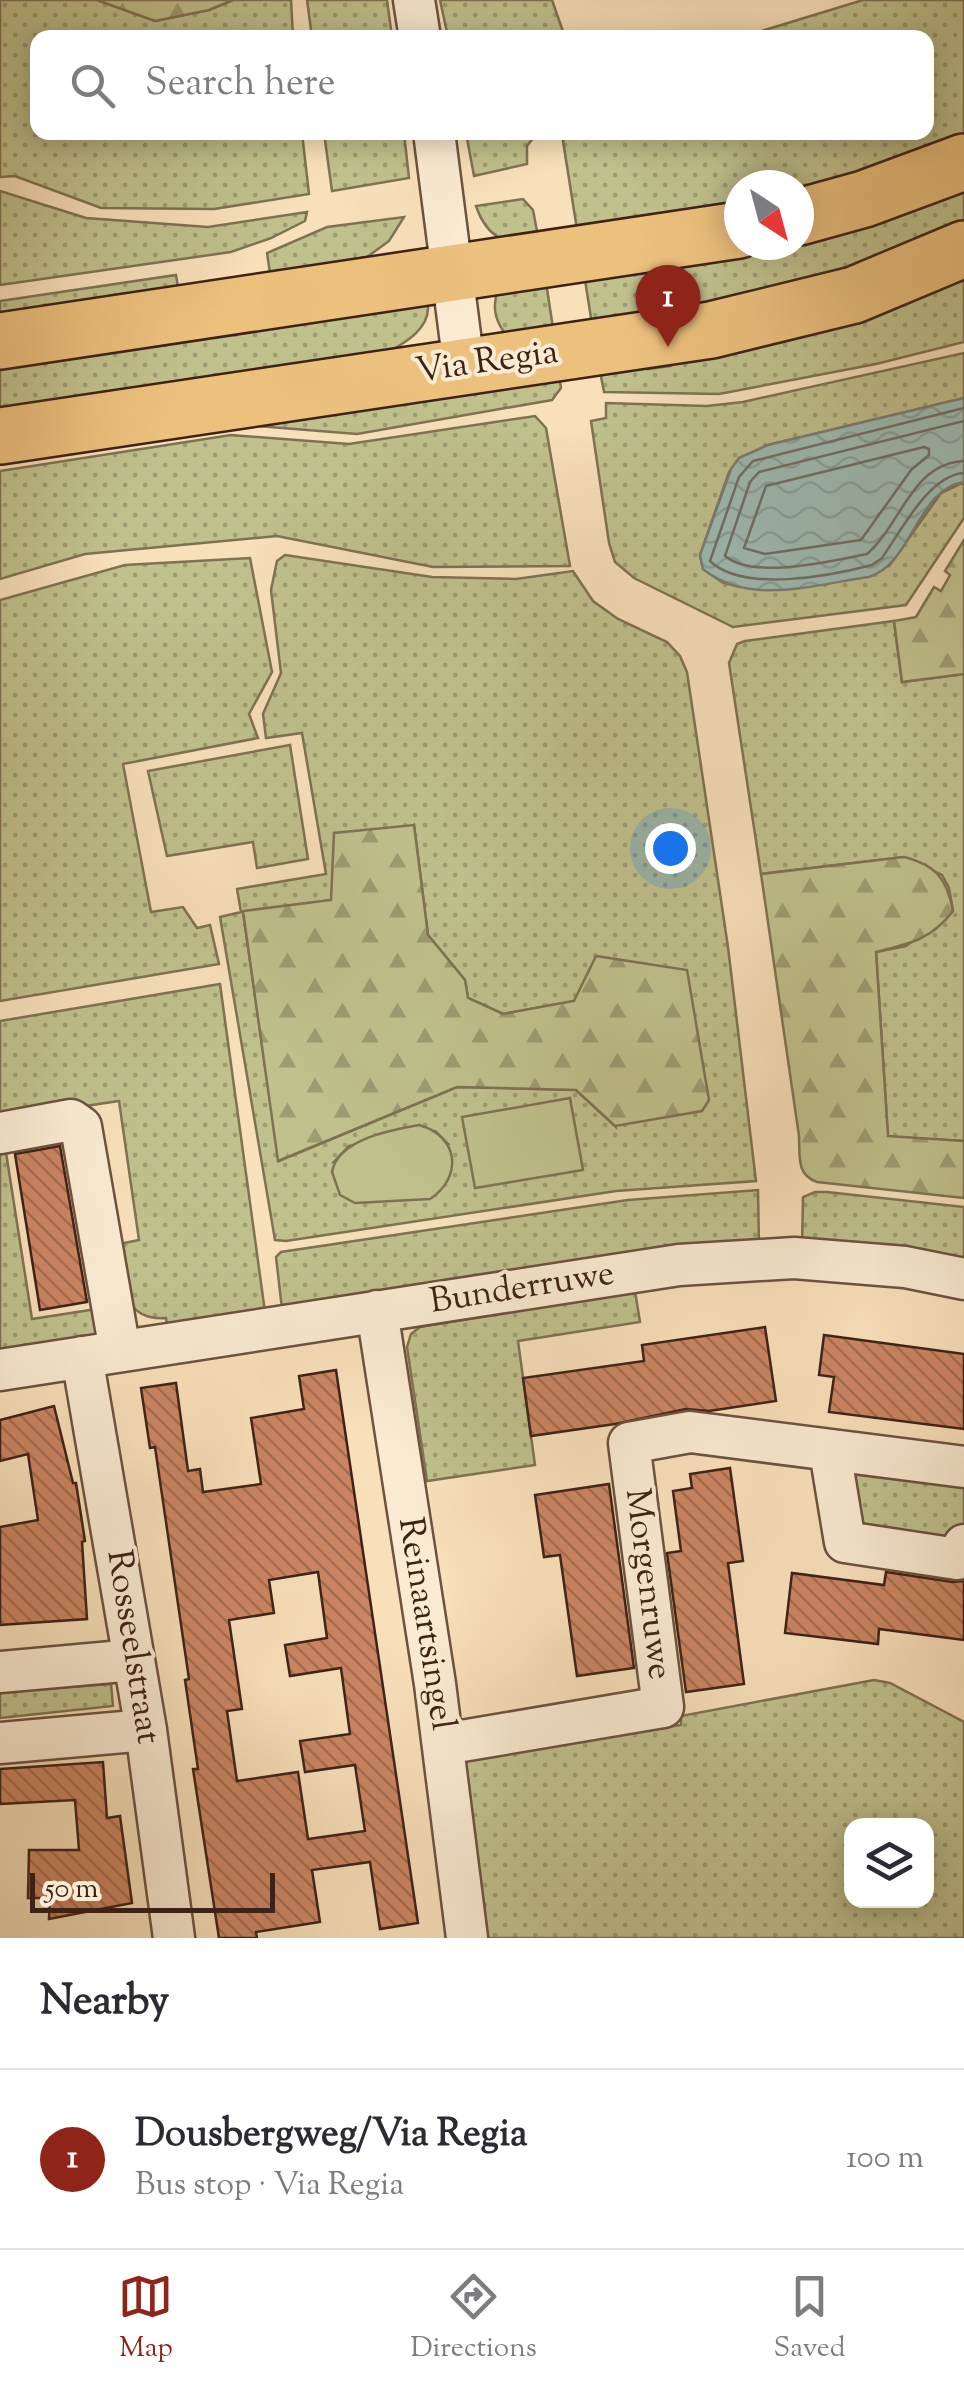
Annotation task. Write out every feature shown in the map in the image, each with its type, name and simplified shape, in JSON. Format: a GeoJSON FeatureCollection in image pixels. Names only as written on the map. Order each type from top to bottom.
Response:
{"type":"FeatureCollection","features":[{"type":"Feature","properties":{"kind":"main road"},"geometry":{"type":"LineString","coordinates":[[814,213],[964,162]]}},
{"type":"Feature","properties":{"kind":"main road"},"geometry":{"type":"LineString","coordinates":[[0,341],[724,232]]}},
{"type":"Feature","properties":{"kind":"main road","name":"Via Regia"},"geometry":{"type":"LineString","coordinates":[[0,436],[711,330],[854,295],[964,250]]}},
{"type":"Feature","properties":{"kind":"street"},"geometry":{"type":"LineString","coordinates":[[414,0],[419,30]]}},
{"type":"Feature","properties":{"kind":"street"},"geometry":{"type":"LineString","coordinates":[[435,140],[464,366]]}},
{"type":"Feature","properties":{"kind":"street","name":"Rosseelstraat"},"geometry":{"type":"LineString","coordinates":[[0,1133],[71,1120],[81,1127],[134,1660],[174,1938]]}},
{"type":"Feature","properties":{"kind":"street","name":"Bunderruwe"},"geometry":{"type":"LineString","coordinates":[[0,1370],[679,1265],[769,1258],[905,1267],[964,1278]]}},
{"type":"Feature","properties":{"kind":"street","name":"Reinaartsingel"},"geometry":{"type":"LineString","coordinates":[[378,1311],[444,1744],[466,1938]]}},
{"type":"Feature","properties":{"kind":"street","name":"Morgenruwe"},"geometry":{"type":"LineString","coordinates":[[444,1744],[663,1707],[628,1443],[690,1432],[964,1467]]}},
{"type":"Feature","properties":{"kind":"street"},"geometry":{"type":"LineString","coordinates":[[830,1452],[845,1542],[957,1558],[964,1545]]}},
{"type":"Feature","properties":{"kind":"street"},"geometry":{"type":"LineString","coordinates":[[0,1672],[134,1660]]}},
{"type":"Feature","properties":{"kind":"street"},"geometry":{"type":"LineString","coordinates":[[0,1744],[146,1730]]}},
{"type":"Feature","properties":{"kind":"green space"},"geometry":{"type":"Polygon","coordinates":[[[0,0],[97,0],[155,21],[209,10],[233,0],[291,0],[293,30],[30,30],[30,140],[303,140],[309,194],[214,209],[101,208],[15,176],[0,177],[0,0]]]}},
{"type":"Feature","properties":{"kind":"green space"},"geometry":{"type":"Polygon","coordinates":[[[97,0],[233,0],[209,10],[155,21],[97,0]]]}},
{"type":"Feature","properties":{"kind":"green space"},"geometry":{"type":"Polygon","coordinates":[[[307,0],[387,0],[391,30],[311,30],[307,0]]]}},
{"type":"Feature","properties":{"kind":"green space"},"geometry":{"type":"Polygon","coordinates":[[[440,0],[552,0],[563,30],[446,30],[440,0]]]}},
{"type":"Feature","properties":{"kind":"green space"},"geometry":{"type":"Polygon","coordinates":[[[863,0],[964,0],[964,139],[814,200],[814,170],[724,170],[724,219],[579,242],[564,140],[934,140],[934,30],[765,30],[863,0]]]}},
{"type":"Feature","properties":{"kind":"green space"},"geometry":{"type":"Polygon","coordinates":[[[325,140],[405,140],[409,178],[332,191],[325,140]]]}},
{"type":"Feature","properties":{"kind":"green space"},"geometry":{"type":"Polygon","coordinates":[[[467,140],[532,140],[527,146],[527,164],[474,176],[467,140]]]}},
{"type":"Feature","properties":{"kind":"green space"},"geometry":{"type":"Polygon","coordinates":[[[964,173],[964,236],[913,260],[594,337],[582,261],[724,247],[724,260],[814,260],[814,220],[964,173]]]}},
{"type":"Feature","properties":{"kind":"green space"},"geometry":{"type":"Polygon","coordinates":[[[0,191],[86,218],[208,227],[307,212],[305,221],[231,252],[0,285],[0,191]]]}},
{"type":"Feature","properties":{"kind":"green space"},"geometry":{"type":"Polygon","coordinates":[[[523,199],[533,210],[540,247],[500,238],[486,227],[476,206],[523,199]]]}},
{"type":"Feature","properties":{"kind":"green space"},"geometry":{"type":"Polygon","coordinates":[[[404,217],[389,241],[367,257],[270,273],[267,253],[327,227],[404,217]]]}},
{"type":"Feature","properties":{"kind":"green space"},"geometry":{"type":"Polygon","coordinates":[[[964,257],[964,342],[876,364],[719,394],[604,392],[599,366],[646,359],[648,369],[671,366],[669,346],[964,257]]]}},
{"type":"Feature","properties":{"kind":"green space"},"geometry":{"type":"Polygon","coordinates":[[[544,269],[555,341],[509,339],[496,316],[498,289],[544,269]]]}},
{"type":"Feature","properties":{"kind":"green space"},"geometry":{"type":"Polygon","coordinates":[[[176,275],[178,287],[0,315],[0,301],[176,275]]]}},
{"type":"Feature","properties":{"kind":"green space"},"geometry":{"type":"Polygon","coordinates":[[[426,297],[427,317],[422,326],[407,341],[379,357],[0,424],[0,351],[426,297]]]}},
{"type":"Feature","properties":{"kind":"green space"},"geometry":{"type":"Polygon","coordinates":[[[964,353],[964,398],[768,445],[739,458],[729,472],[700,555],[703,569],[722,582],[739,587],[889,566],[941,493],[964,482],[964,518],[906,605],[733,627],[634,578],[615,562],[591,421],[606,418],[606,403],[707,406],[743,402],[964,353]]]}},
{"type":"Feature","properties":{"kind":"green space"},"geometry":{"type":"Polygon","coordinates":[[[557,363],[561,388],[552,400],[357,434],[245,425],[557,363]]]}},
{"type":"Feature","properties":{"kind":"green space"},"geometry":{"type":"Polygon","coordinates":[[[535,416],[546,428],[570,566],[433,567],[277,536],[85,554],[0,579],[0,471],[231,435],[349,444],[535,416]]]}},
{"type":"Feature","properties":{"kind":"green space"},"geometry":{"type":"Polygon","coordinates":[[[964,540],[964,674],[902,682],[894,621],[916,617],[934,587],[941,591],[950,575],[945,571],[964,540]]]}},
{"type":"Feature","properties":{"kind":"green space"},"geometry":{"type":"Polygon","coordinates":[[[285,555],[432,577],[516,579],[573,571],[593,601],[618,619],[667,642],[680,656],[687,672],[728,947],[756,1181],[616,1191],[275,1240],[220,917],[241,912],[237,889],[326,874],[302,733],[266,738],[263,714],[281,673],[271,590],[277,561],[285,555]],[[414,825],[332,900],[243,912],[279,1161],[457,1087],[576,1090],[615,1126],[574,1001],[503,1014],[468,998],[465,980],[428,935],[414,825]],[[435,1131],[349,1146],[334,1162],[448,1144],[435,1131]]]}},
{"type":"Feature","properties":{"kind":"green space"},"geometry":{"type":"Polygon","coordinates":[[[250,558],[272,672],[249,714],[258,738],[123,764],[151,912],[183,907],[197,928],[210,925],[219,964],[0,1001],[0,600],[125,565],[250,558]]]}},
{"type":"Feature","properties":{"kind":"green space"},"geometry":{"type":"Polygon","coordinates":[[[894,621],[902,682],[964,674],[964,1141],[888,1137],[876,952],[906,946],[953,911],[949,888],[942,875],[904,857],[761,874],[729,663],[737,644],[745,641],[894,621]]]}},
{"type":"Feature","properties":{"kind":"green space"},"geometry":{"type":"Polygon","coordinates":[[[290,745],[308,859],[257,868],[253,842],[167,856],[148,771],[290,745]]]}},
{"type":"Feature","properties":{"kind":"green space"},"geometry":{"type":"Polygon","coordinates":[[[414,825],[428,935],[465,980],[468,998],[503,1014],[574,1001],[596,956],[687,970],[709,1100],[702,1111],[615,1126],[576,1090],[457,1087],[278,1161],[243,911],[331,900],[334,833],[414,825]]]}},
{"type":"Feature","properties":{"kind":"green space"},"geometry":{"type":"Polygon","coordinates":[[[904,857],[924,864],[938,875],[953,911],[928,935],[876,952],[888,1136],[964,1141],[964,1198],[817,1182],[805,1175],[800,1164],[761,874],[904,857]]]}},
{"type":"Feature","properties":{"kind":"green space"},"geometry":{"type":"Polygon","coordinates":[[[220,984],[265,1312],[167,1325],[166,1318],[140,1313],[127,1296],[124,1284],[119,1244],[139,1240],[119,1101],[0,1119],[0,1021],[220,984]]]}},
{"type":"Feature","properties":{"kind":"green space"},"geometry":{"type":"Polygon","coordinates":[[[570,1098],[583,1170],[475,1188],[462,1117],[570,1098]]]}},
{"type":"Feature","properties":{"kind":"green space"},"geometry":{"type":"Polygon","coordinates":[[[419,1125],[432,1130],[449,1147],[452,1169],[441,1190],[430,1199],[355,1203],[340,1195],[332,1172],[344,1151],[367,1138],[419,1125]]]}},
{"type":"Feature","properties":{"kind":"green space"},"geometry":{"type":"Polygon","coordinates":[[[5,1146],[32,1319],[103,1308],[108,1340],[0,1357],[0,1147],[5,1146]]]}},
{"type":"Feature","properties":{"kind":"green space"},"geometry":{"type":"Polygon","coordinates":[[[758,1190],[759,1247],[282,1309],[276,1257],[281,1252],[628,1200],[758,1190]]]}},
{"type":"Feature","properties":{"kind":"green space"},"geometry":{"type":"Polygon","coordinates":[[[827,1192],[964,1207],[964,1266],[802,1248],[803,1197],[827,1192]]]}},
{"type":"Feature","properties":{"kind":"green space"},"geometry":{"type":"Polygon","coordinates":[[[635,1291],[640,1322],[518,1341],[535,1465],[427,1481],[407,1347],[411,1334],[420,1327],[635,1291]]]}},
{"type":"Feature","properties":{"kind":"green space"},"geometry":{"type":"Polygon","coordinates":[[[853,1468],[964,1482],[964,1527],[950,1543],[871,1534],[858,1523],[853,1468]]]}},
{"type":"Feature","properties":{"kind":"green space"},"geometry":{"type":"Polygon","coordinates":[[[874,1680],[890,1683],[964,1722],[964,1938],[484,1938],[461,1759],[681,1725],[681,1716],[874,1680]]]}},
{"type":"Feature","properties":{"kind":"green space"},"geometry":{"type":"Polygon","coordinates":[[[111,1684],[113,1706],[0,1718],[0,1692],[111,1684]]]}},
{"type":"Feature","properties":{"kind":"water"},"geometry":{"type":"Polygon","coordinates":[[[964,398],[964,482],[936,498],[884,569],[869,577],[805,588],[762,590],[721,581],[703,569],[700,555],[731,469],[739,458],[768,445],[964,398]]]}},
{"type":"Feature","properties":{"kind":"building"},"geometry":{"type":"Polygon","coordinates":[[[60,1146],[87,1302],[40,1310],[15,1154],[60,1146]]]}},
{"type":"Feature","properties":{"kind":"building"},"geometry":{"type":"Polygon","coordinates":[[[765,1327],[776,1401],[709,1411],[686,1409],[531,1436],[523,1378],[644,1361],[642,1345],[765,1327]]]}},
{"type":"Feature","properties":{"kind":"building"},"geometry":{"type":"Polygon","coordinates":[[[824,1335],[964,1354],[964,1429],[829,1412],[834,1377],[819,1375],[824,1335]]]}},
{"type":"Feature","properties":{"kind":"building"},"geometry":{"type":"Polygon","coordinates":[[[336,1370],[418,1923],[380,1929],[370,1862],[312,1870],[320,1922],[256,1932],[257,1938],[219,1938],[193,1769],[198,1769],[185,1680],[189,1679],[155,1447],[150,1448],[141,1388],[176,1383],[188,1471],[200,1469],[203,1492],[261,1484],[251,1418],[304,1409],[299,1376],[336,1370]],[[318,1572],[269,1580],[274,1613],[229,1620],[242,1709],[227,1711],[237,1781],[298,1772],[308,1839],[365,1831],[355,1765],[305,1772],[300,1741],[350,1734],[341,1668],[290,1676],[285,1645],[327,1638],[318,1572]]]}},
{"type":"Feature","properties":{"kind":"building"},"geometry":{"type":"Polygon","coordinates":[[[54,1406],[76,1483],[85,1541],[82,1542],[87,1619],[0,1625],[0,1527],[38,1520],[28,1454],[0,1461],[0,1420],[54,1406]]]}},
{"type":"Feature","properties":{"kind":"building"},"geometry":{"type":"Polygon","coordinates":[[[730,1468],[743,1561],[728,1563],[744,1684],[686,1692],[667,1553],[681,1551],[673,1491],[692,1488],[690,1474],[730,1468]]]}},
{"type":"Feature","properties":{"kind":"building"},"geometry":{"type":"Polygon","coordinates":[[[609,1484],[634,1668],[577,1676],[560,1555],[544,1557],[535,1495],[609,1484]]]}},
{"type":"Feature","properties":{"kind":"building"},"geometry":{"type":"Polygon","coordinates":[[[886,1572],[964,1581],[964,1640],[879,1629],[878,1644],[785,1633],[792,1573],[884,1585],[886,1572]]]}},
{"type":"Feature","properties":{"kind":"building"},"geometry":{"type":"Polygon","coordinates":[[[103,1762],[107,1818],[120,1816],[132,1903],[49,1919],[50,1898],[28,1898],[29,1850],[79,1850],[75,1800],[0,1804],[0,1769],[103,1762]]]}},
{"type":"Feature","properties":{"kind":"place","name":"Dousbergweg/Via Regia"},"geometry":{"type":"Point","coordinates":[668,347]}}]}
